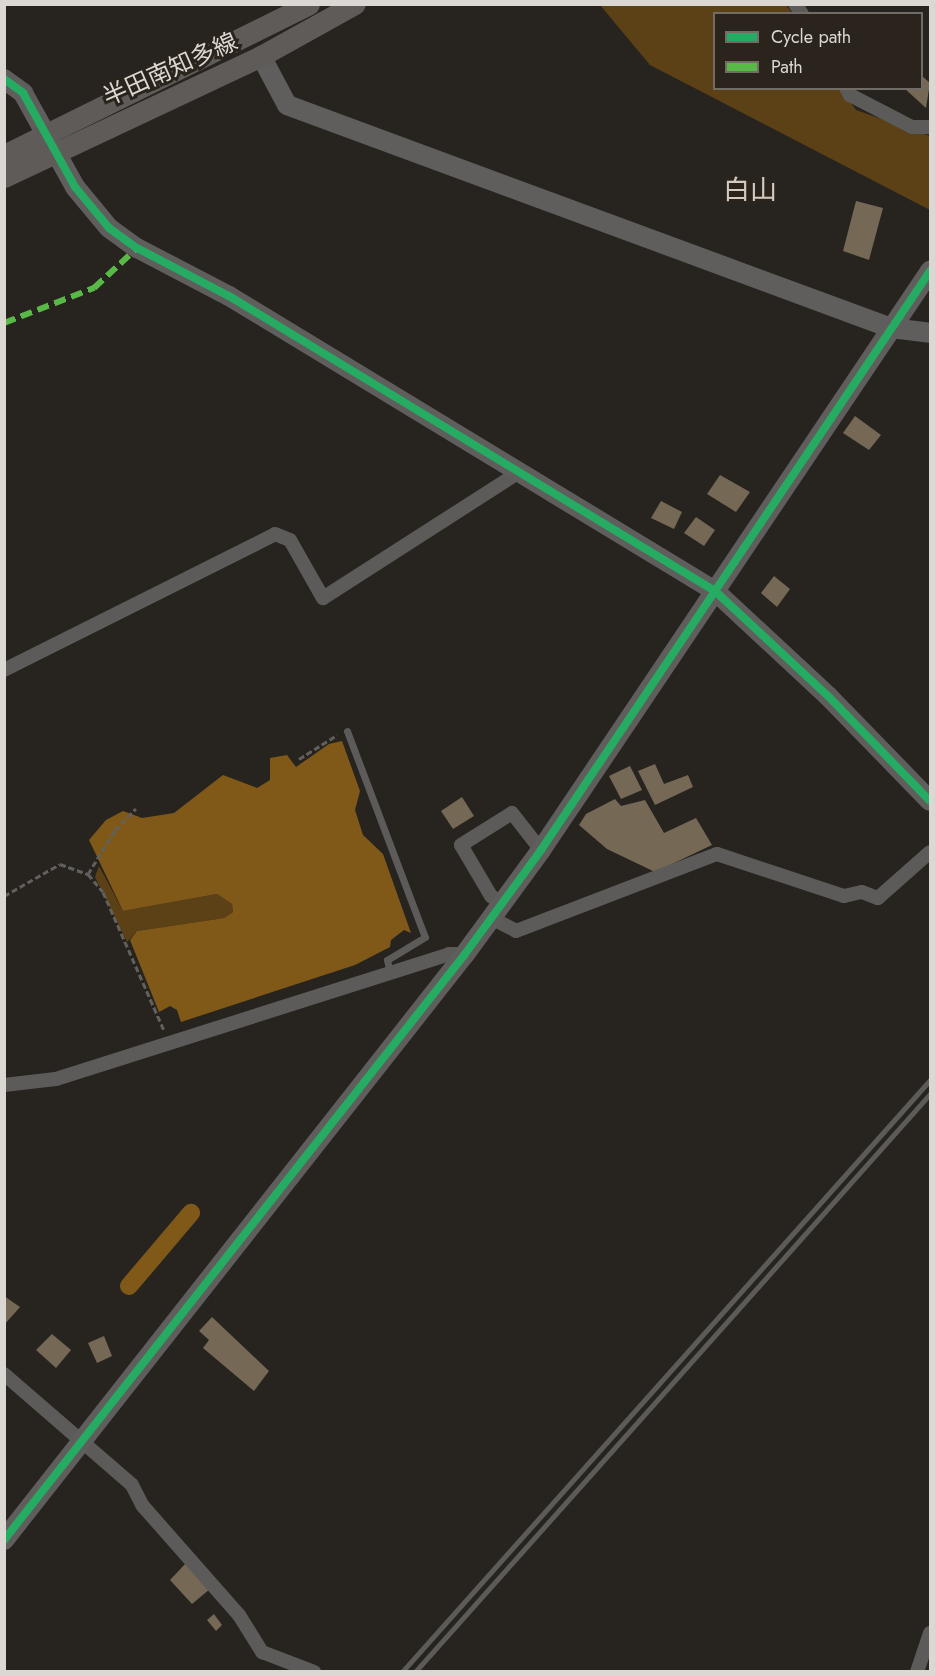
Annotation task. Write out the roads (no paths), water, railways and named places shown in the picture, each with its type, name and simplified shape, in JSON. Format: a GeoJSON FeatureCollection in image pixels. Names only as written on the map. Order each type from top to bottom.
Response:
{"type":"FeatureCollection","features":[{"type":"Feature","properties":{"kind":"main road","name":"半田南知多線"},"geometry":{"type":"LineString","coordinates":[[4,155],[309,4]]}},
{"type":"Feature","properties":{"kind":"main road","name":"半田南知多線"},"geometry":{"type":"LineString","coordinates":[[4,177],[261,56],[355,4]]}},
{"type":"Feature","properties":{"kind":"street"},"geometry":{"type":"LineString","coordinates":[[261,56],[287,105],[891,328],[930,333]]}},
{"type":"Feature","properties":{"kind":"street"},"geometry":{"type":"LineString","coordinates":[[4,80],[23,93],[88,206],[137,248],[229,296],[715,591],[828,696],[930,801]]}},
{"type":"Feature","properties":{"kind":"street"},"geometry":{"type":"LineString","coordinates":[[847,90],[850,95],[912,127],[930,127]]}},
{"type":"Feature","properties":{"kind":"street"},"geometry":{"type":"LineString","coordinates":[[4,1540],[84,1442],[497,911],[541,850],[930,271]]}},
{"type":"Feature","properties":{"kind":"street"},"geometry":{"type":"LineString","coordinates":[[4,670],[275,534],[290,540],[323,598],[518,473]]}},
{"type":"Feature","properties":{"kind":"street"},"geometry":{"type":"LineString","coordinates":[[541,850],[512,813],[461,845],[491,896],[497,911],[516,931],[717,854],[844,896],[862,892],[878,898],[930,852]]}},
{"type":"Feature","properties":{"kind":"street"},"geometry":{"type":"LineString","coordinates":[[4,1085],[56,1079],[168,1040],[448,954],[465,954]]}},
{"type":"Feature","properties":{"kind":"street"},"geometry":{"type":"LineString","coordinates":[[4,1374],[132,1485],[141,1505],[239,1615],[262,1652],[314,1671]]}},
{"type":"Feature","properties":{"kind":"street"},"geometry":{"type":"LineString","coordinates":[[917,1671],[930,1633]]}},
{"type":"Feature","properties":{"kind":"lane"},"geometry":{"type":"LineString","coordinates":[[347,731],[425,938],[387,960],[390,972]]}},
{"type":"Feature","properties":{"kind":"waterway"},"geometry":{"type":"LineString","coordinates":[[129,1286],[191,1213]]}},
{"type":"Feature","properties":{"kind":"railway"},"geometry":{"type":"LineString","coordinates":[[402,1672],[930,1080]]}},
{"type":"Feature","properties":{"kind":"railway"},"geometry":{"type":"LineString","coordinates":[[415,1672],[930,1094]]}},
{"type":"Feature","properties":{"kind":"district","name":"白山"},"geometry":{"type":"Point","coordinates":[750,190]}}]}
